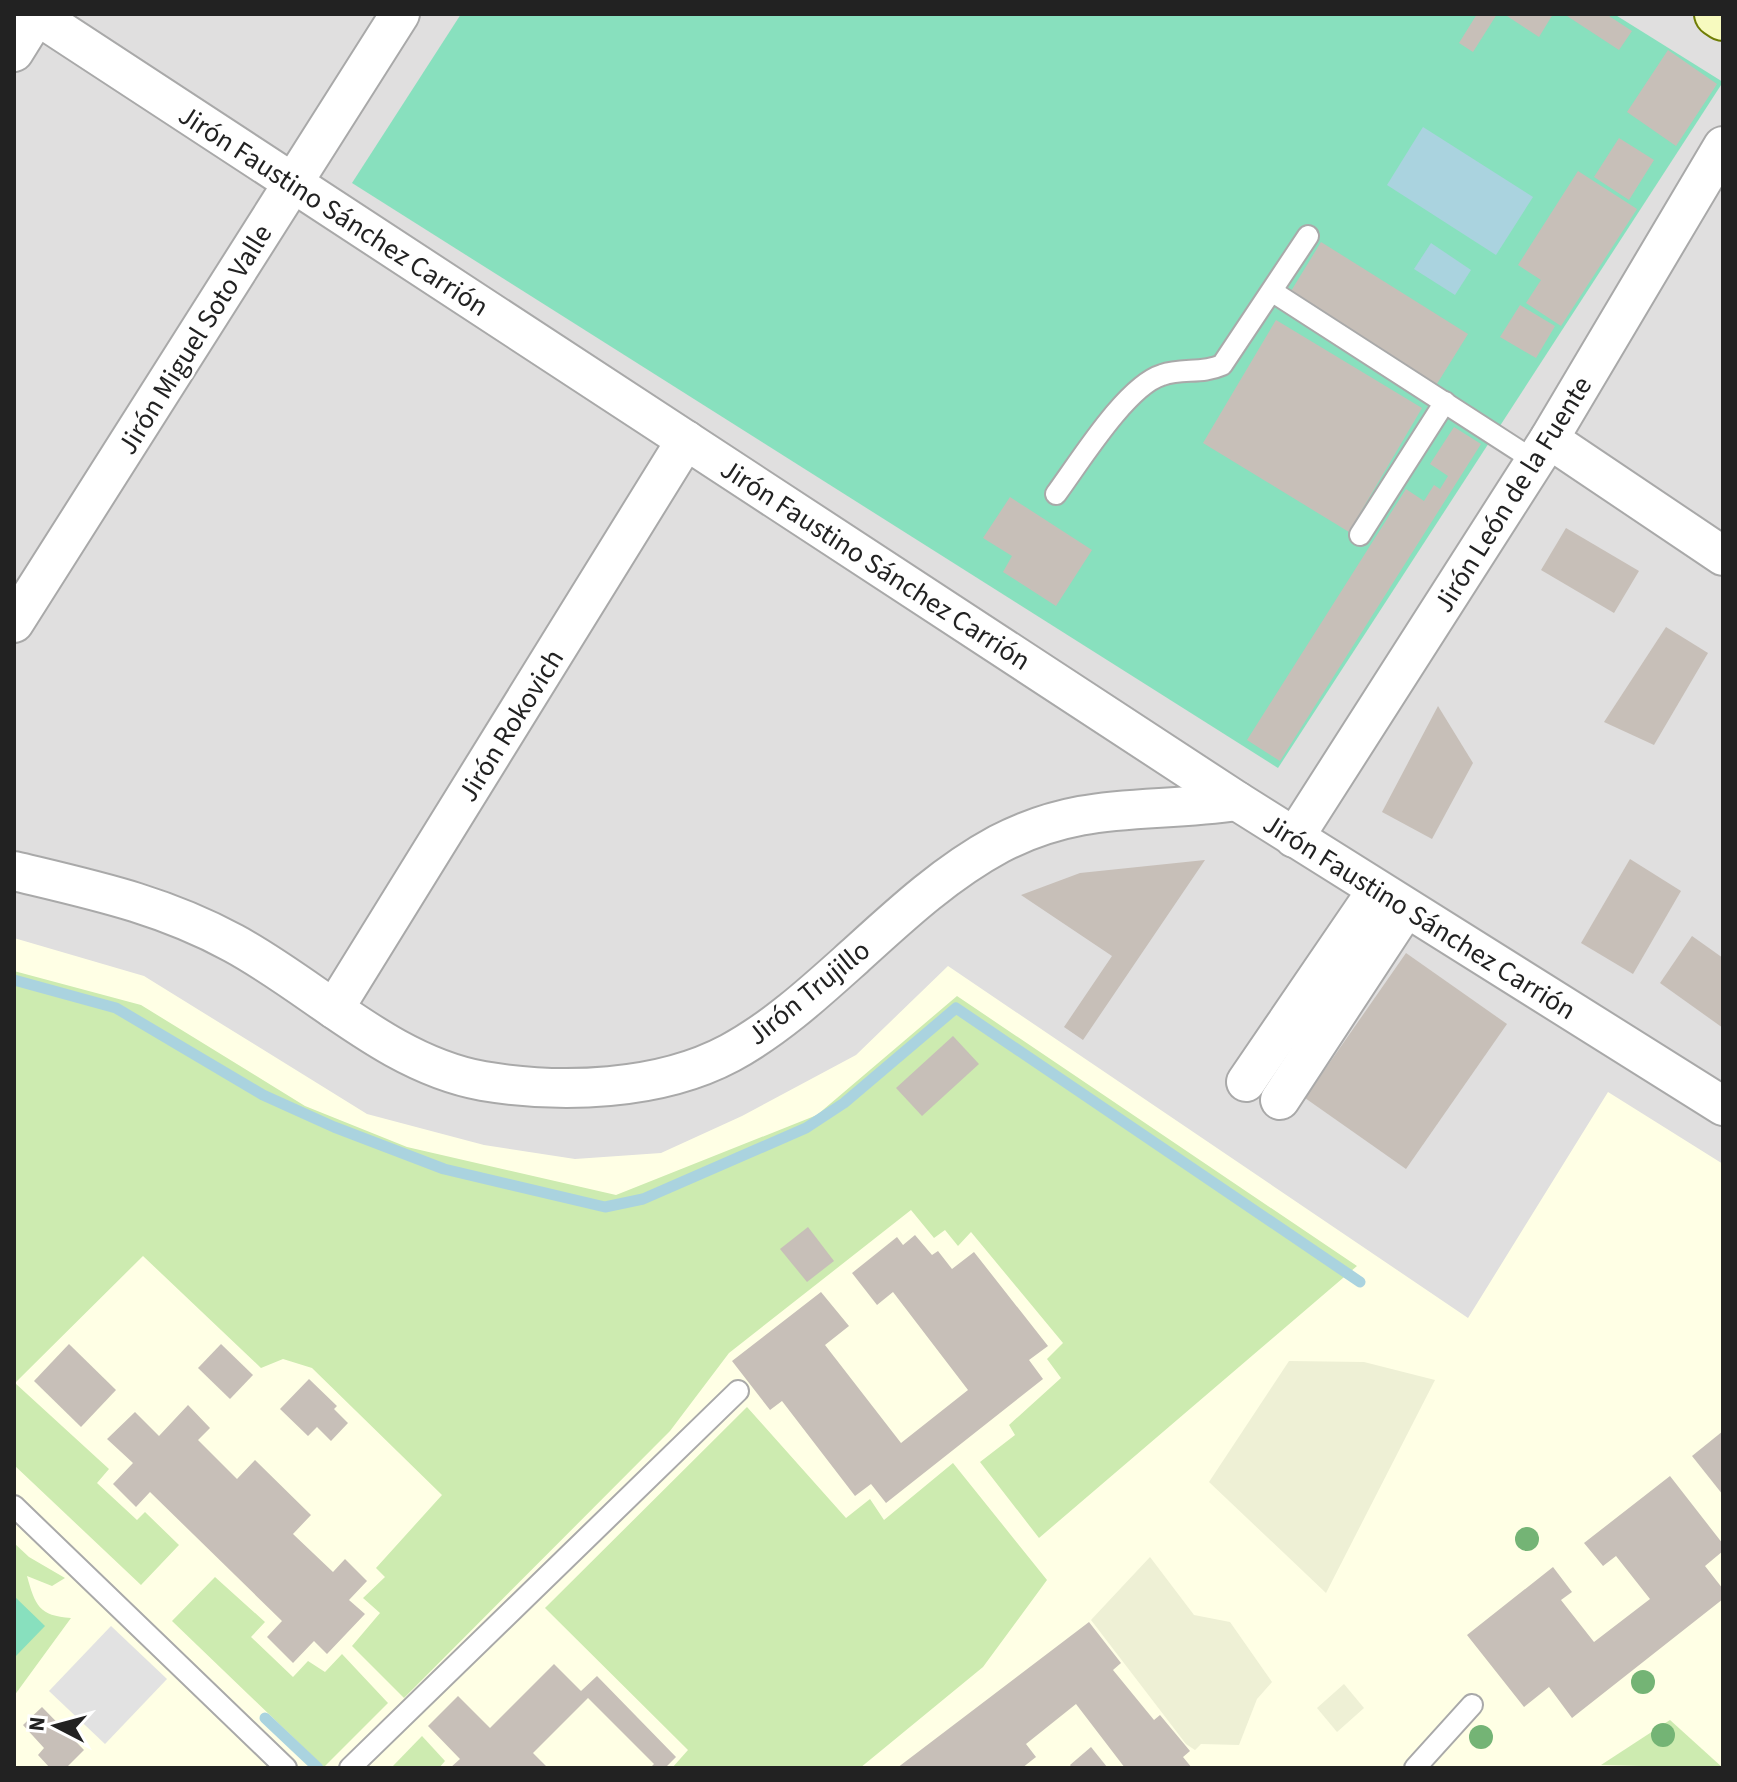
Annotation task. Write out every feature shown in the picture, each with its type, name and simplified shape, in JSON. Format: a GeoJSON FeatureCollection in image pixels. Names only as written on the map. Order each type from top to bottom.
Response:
{"type":"FeatureCollection","features":[{"type":"Feature","properties":{"kind":"main road"},"geometry":{"type":"LineString","coordinates":[[1717,14],[1723,18]]}},
{"type":"Feature","properties":{"kind":"street","name":"Jirón Miguel Soto Valle"},"geometry":{"type":"LineString","coordinates":[[14,623],[400,14]]}},
{"type":"Feature","properties":{"kind":"street","name":"Jirón Faustino Sánchez Carrión"},"geometry":{"type":"LineString","coordinates":[[36,15],[1294,838],[1723,1106]]}},
{"type":"Feature","properties":{"kind":"street"},"geometry":{"type":"LineString","coordinates":[[14,52],[36,15]]}},
{"type":"Feature","properties":{"kind":"street","name":"Jirón León de la Fuente"},"geometry":{"type":"LineString","coordinates":[[1294,838],[1542,450],[1723,146]]}},
{"type":"Feature","properties":{"kind":"street","name":"Jirón Rokovich"},"geometry":{"type":"LineString","coordinates":[[334,1009],[686,440]]}},
{"type":"Feature","properties":{"kind":"street"},"geometry":{"type":"LineString","coordinates":[[1542,450],[1723,556]]}},
{"type":"Feature","properties":{"kind":"street"},"geometry":{"type":"LineString","coordinates":[[1140,806],[1161,792],[1167,775],[1161,751]]}},
{"type":"Feature","properties":{"kind":"street","name":"Jirón Trujillo"},"geometry":{"type":"LineString","coordinates":[[14,871],[147,903],[234,943],[334,1009],[421,1059],[482,1081],[600,1086],[675,1074],[729,1054],[794,1010],[887,927],[973,859],[1053,821],[1140,806],[1186,809],[1237,801]]}},
{"type":"Feature","properties":{"kind":"street"},"geometry":{"type":"LineString","coordinates":[[1246,1082],[1391,899]]}},
{"type":"Feature","properties":{"kind":"street"},"geometry":{"type":"LineString","coordinates":[[1280,1100],[1391,899]]}},
{"type":"Feature","properties":{"kind":"lane"},"geometry":{"type":"LineString","coordinates":[[1056,494],[1125,401],[1161,375],[1207,372],[1222,365],[1308,236]]}},
{"type":"Feature","properties":{"kind":"lane"},"geometry":{"type":"LineString","coordinates":[[1273,292],[1445,402],[1542,450]]}},
{"type":"Feature","properties":{"kind":"lane"},"geometry":{"type":"LineString","coordinates":[[1360,535],[1445,402]]}},
{"type":"Feature","properties":{"kind":"lane"},"geometry":{"type":"LineString","coordinates":[[350,1768],[738,1391]]}},
{"type":"Feature","properties":{"kind":"lane"},"geometry":{"type":"LineString","coordinates":[[14,1506],[286,1768]]}},
{"type":"Feature","properties":{"kind":"lane"},"geometry":{"type":"LineString","coordinates":[[1415,1768],[1472,1705]]}},
{"type":"Feature","properties":{"kind":"shaded area"},"geometry":{"type":"Polygon","coordinates":[[[14,14],[1723,14],[1723,1768],[14,1768],[14,14]]]}},
{"type":"Feature","properties":{"kind":"shaded area"},"geometry":{"type":"Polygon","coordinates":[[[14,938],[144,976],[367,1114],[484,1145],[575,1159],[661,1153],[742,1116],[856,1055],[948,966],[1468,1318],[1608,1092],[1723,1164],[1723,1768],[14,1768],[14,938]]]}},
{"type":"Feature","properties":{"kind":"shaded area"},"geometry":{"type":"Polygon","coordinates":[[[1289,1361],[1364,1362],[1435,1380],[1326,1593],[1209,1482],[1289,1361]]]}},
{"type":"Feature","properties":{"kind":"shaded area"},"geometry":{"type":"Polygon","coordinates":[[[1150,1557],[1194,1615],[1230,1622],[1272,1682],[1257,1699],[1239,1745],[1201,1744],[1195,1750],[1186,1744],[1091,1620],[1150,1557]]]}},
{"type":"Feature","properties":{"kind":"shaded area"},"geometry":{"type":"Polygon","coordinates":[[[111,1626],[167,1679],[105,1744],[49,1691],[111,1626]]]}},
{"type":"Feature","properties":{"kind":"shaded area"},"geometry":{"type":"Polygon","coordinates":[[[1344,1684],[1364,1708],[1337,1732],[1317,1708],[1344,1684]]]}},
{"type":"Feature","properties":{"kind":"green space"},"geometry":{"type":"Polygon","coordinates":[[[461,14],[1614,14],[1723,82],[1278,768],[352,183],[461,14]]]}},
{"type":"Feature","properties":{"kind":"green space"},"geometry":{"type":"Polygon","coordinates":[[[14,971],[141,1005],[305,1106],[407,1147],[616,1195],[817,1115],[957,996],[1357,1266],[1039,1538],[980,1462],[1015,1435],[1009,1425],[1061,1378],[1047,1359],[1063,1343],[971,1232],[958,1246],[945,1230],[934,1238],[911,1210],[729,1353],[670,1431],[404,1698],[352,1646],[380,1613],[363,1598],[385,1577],[376,1568],[442,1495],[312,1368],[283,1359],[261,1368],[143,1256],[15,1383],[109,1469],[97,1483],[137,1520],[145,1512],[179,1545],[141,1585],[14,1465],[14,971]]]}},
{"type":"Feature","properties":{"kind":"green space"},"geometry":{"type":"Polygon","coordinates":[[[747,1407],[846,1518],[870,1499],[884,1520],[953,1463],[1047,1580],[983,1667],[860,1768],[672,1768],[688,1750],[545,1608],[747,1407]]]}},
{"type":"Feature","properties":{"kind":"green space"},"geometry":{"type":"Polygon","coordinates":[[[14,1543],[29,1557],[65,1578],[52,1586],[27,1576],[40,1607],[52,1615],[71,1618],[14,1696],[14,1543]]]}},
{"type":"Feature","properties":{"kind":"green space"},"geometry":{"type":"Polygon","coordinates":[[[215,1577],[265,1622],[251,1637],[293,1677],[308,1661],[325,1672],[342,1654],[388,1703],[324,1767],[172,1621],[215,1577]]]}},
{"type":"Feature","properties":{"kind":"green space"},"geometry":{"type":"Polygon","coordinates":[[[14,1596],[45,1626],[14,1658],[14,1596]]]}},
{"type":"Feature","properties":{"kind":"green space"},"geometry":{"type":"Polygon","coordinates":[[[1670,1720],[1723,1768],[1601,1765],[1670,1720]]]}},
{"type":"Feature","properties":{"kind":"green space"},"geometry":{"type":"Polygon","coordinates":[[[422,1736],[445,1761],[439,1768],[391,1768],[422,1736]]]}},
{"type":"Feature","properties":{"kind":"water"},"geometry":{"type":"Polygon","coordinates":[[[1423,127],[1533,197],[1496,255],[1387,185],[1423,127]]]}},
{"type":"Feature","properties":{"kind":"water"},"geometry":{"type":"Polygon","coordinates":[[[1431,243],[1471,270],[1455,295],[1414,269],[1431,243]]]}},
{"type":"Feature","properties":{"kind":"building"},"geometry":{"type":"Polygon","coordinates":[[[1477,14],[1497,14],[1473,52],[1459,43],[1477,14]]]}},
{"type":"Feature","properties":{"kind":"building"},"geometry":{"type":"Polygon","coordinates":[[[1504,14],[1553,14],[1539,37],[1504,14]]]}},
{"type":"Feature","properties":{"kind":"building"},"geometry":{"type":"Polygon","coordinates":[[[1564,14],[1606,14],[1632,31],[1619,50],[1564,14]]]}},
{"type":"Feature","properties":{"kind":"building"},"geometry":{"type":"Polygon","coordinates":[[[1668,50],[1717,84],[1676,146],[1627,112],[1668,50]]]}},
{"type":"Feature","properties":{"kind":"building"},"geometry":{"type":"Polygon","coordinates":[[[1619,138],[1654,160],[1629,200],[1594,177],[1619,138]]]}},
{"type":"Feature","properties":{"kind":"building"},"geometry":{"type":"Polygon","coordinates":[[[1578,171],[1637,209],[1561,326],[1526,303],[1541,280],[1518,265],[1578,171]]]}},
{"type":"Feature","properties":{"kind":"building"},"geometry":{"type":"Polygon","coordinates":[[[1321,242],[1468,334],[1435,387],[1288,296],[1321,242]]]}},
{"type":"Feature","properties":{"kind":"building"},"geometry":{"type":"Polygon","coordinates":[[[1520,305],[1555,326],[1536,358],[1500,337],[1520,305]]]}},
{"type":"Feature","properties":{"kind":"building"},"geometry":{"type":"Polygon","coordinates":[[[1276,320],[1422,408],[1349,532],[1203,443],[1276,320]]]}},
{"type":"Feature","properties":{"kind":"building"},"geometry":{"type":"Polygon","coordinates":[[[1454,427],[1481,444],[1280,761],[1247,740],[1406,489],[1424,501],[1434,485],[1440,489],[1448,476],[1430,464],[1454,427]]]}},
{"type":"Feature","properties":{"kind":"building"},"geometry":{"type":"Polygon","coordinates":[[[1010,497],[1092,550],[1056,606],[1003,572],[1012,556],[983,538],[1010,497]]]}},
{"type":"Feature","properties":{"kind":"building"},"geometry":{"type":"Polygon","coordinates":[[[1566,528],[1639,571],[1614,613],[1541,570],[1566,528]]]}},
{"type":"Feature","properties":{"kind":"building"},"geometry":{"type":"Polygon","coordinates":[[[1666,627],[1708,653],[1654,745],[1604,722],[1666,627]]]}},
{"type":"Feature","properties":{"kind":"building"},"geometry":{"type":"Polygon","coordinates":[[[1438,706],[1473,763],[1432,839],[1382,812],[1438,706]]]}},
{"type":"Feature","properties":{"kind":"building"},"geometry":{"type":"Polygon","coordinates":[[[1630,859],[1681,891],[1633,974],[1581,943],[1630,859]]]}},
{"type":"Feature","properties":{"kind":"building"},"geometry":{"type":"Polygon","coordinates":[[[1205,860],[1083,1040],[1064,1027],[1112,956],[1021,895],[1080,873],[1205,860]]]}},
{"type":"Feature","properties":{"kind":"building"},"geometry":{"type":"Polygon","coordinates":[[[1692,936],[1723,958],[1723,1028],[1660,983],[1692,936]]]}},
{"type":"Feature","properties":{"kind":"building"},"geometry":{"type":"Polygon","coordinates":[[[1406,953],[1507,1024],[1406,1169],[1305,1098],[1406,953]]]}},
{"type":"Feature","properties":{"kind":"building"},"geometry":{"type":"Polygon","coordinates":[[[953,1036],[979,1064],[922,1116],[896,1088],[953,1036]]]}},
{"type":"Feature","properties":{"kind":"building"},"geometry":{"type":"Polygon","coordinates":[[[808,1227],[834,1261],[807,1282],[780,1249],[808,1227]]]}},
{"type":"Feature","properties":{"kind":"building"},"geometry":{"type":"Polygon","coordinates":[[[915,1235],[932,1255],[938,1251],[952,1269],[974,1252],[1048,1346],[1029,1360],[1043,1379],[886,1503],[871,1484],[855,1496],[782,1401],[770,1410],[732,1361],[821,1292],[849,1326],[825,1345],[901,1443],[968,1390],[893,1292],[877,1305],[852,1273],[897,1237],[903,1245],[915,1235]]]}},
{"type":"Feature","properties":{"kind":"building"},"geometry":{"type":"Polygon","coordinates":[[[69,1344],[116,1390],[81,1427],[34,1381],[69,1344]]]}},
{"type":"Feature","properties":{"kind":"building"},"geometry":{"type":"Polygon","coordinates":[[[221,1344],[253,1375],[230,1399],[198,1368],[221,1344]]]}},
{"type":"Feature","properties":{"kind":"building"},"geometry":{"type":"Polygon","coordinates":[[[309,1379],[337,1406],[334,1409],[348,1423],[331,1441],[317,1427],[308,1436],[280,1409],[309,1379]]]}},
{"type":"Feature","properties":{"kind":"building"},"geometry":{"type":"Polygon","coordinates":[[[188,1405],[210,1428],[198,1440],[237,1479],[255,1460],[311,1515],[293,1534],[333,1572],[345,1559],[367,1581],[349,1600],[365,1614],[327,1654],[314,1641],[293,1663],[267,1637],[282,1621],[150,1492],[136,1507],[113,1484],[133,1463],[107,1439],[135,1412],[159,1436],[188,1405]]]}},
{"type":"Feature","properties":{"kind":"building"},"geometry":{"type":"Polygon","coordinates":[[[1723,1431],[1723,1495],[1692,1456],[1723,1431]]]}},
{"type":"Feature","properties":{"kind":"building"},"geometry":{"type":"Polygon","coordinates":[[[1670,1476],[1723,1544],[1723,1551],[1705,1566],[1723,1589],[1723,1599],[1572,1718],[1549,1687],[1524,1707],[1467,1635],[1553,1567],[1572,1592],[1561,1600],[1594,1642],[1650,1599],[1616,1556],[1603,1566],[1584,1543],[1670,1476]]]}},
{"type":"Feature","properties":{"kind":"building"},"geometry":{"type":"Polygon","coordinates":[[[1089,1622],[1121,1663],[1113,1670],[1154,1720],[1160,1715],[1190,1751],[1183,1757],[1192,1768],[1125,1768],[1076,1704],[1026,1744],[1036,1757],[1022,1768],[897,1768],[1089,1622]]]}},
{"type":"Feature","properties":{"kind":"building"},"geometry":{"type":"Polygon","coordinates":[[[554,1664],[581,1691],[597,1676],[676,1757],[665,1768],[650,1768],[654,1764],[588,1698],[533,1753],[548,1768],[450,1768],[460,1759],[428,1726],[458,1696],[490,1728],[554,1664]]]}},
{"type":"Feature","properties":{"kind":"building"},"geometry":{"type":"Polygon","coordinates":[[[42,1707],[84,1750],[66,1768],[50,1768],[38,1755],[44,1748],[23,1725],[42,1707]]]}},
{"type":"Feature","properties":{"kind":"building"},"geometry":{"type":"Polygon","coordinates":[[[1091,1747],[1107,1767],[1072,1768],[1070,1765],[1091,1747]]]}},
{"type":"Feature","properties":{"kind":"waterway"},"geometry":{"type":"LineString","coordinates":[[14,980],[116,1008],[263,1095],[334,1127],[444,1169],[605,1207],[643,1199],[806,1128],[844,1103],[956,1008],[1360,1282]]}},
{"type":"Feature","properties":{"kind":"waterway"},"geometry":{"type":"LineString","coordinates":[[265,1718],[318,1768]]}}]}
